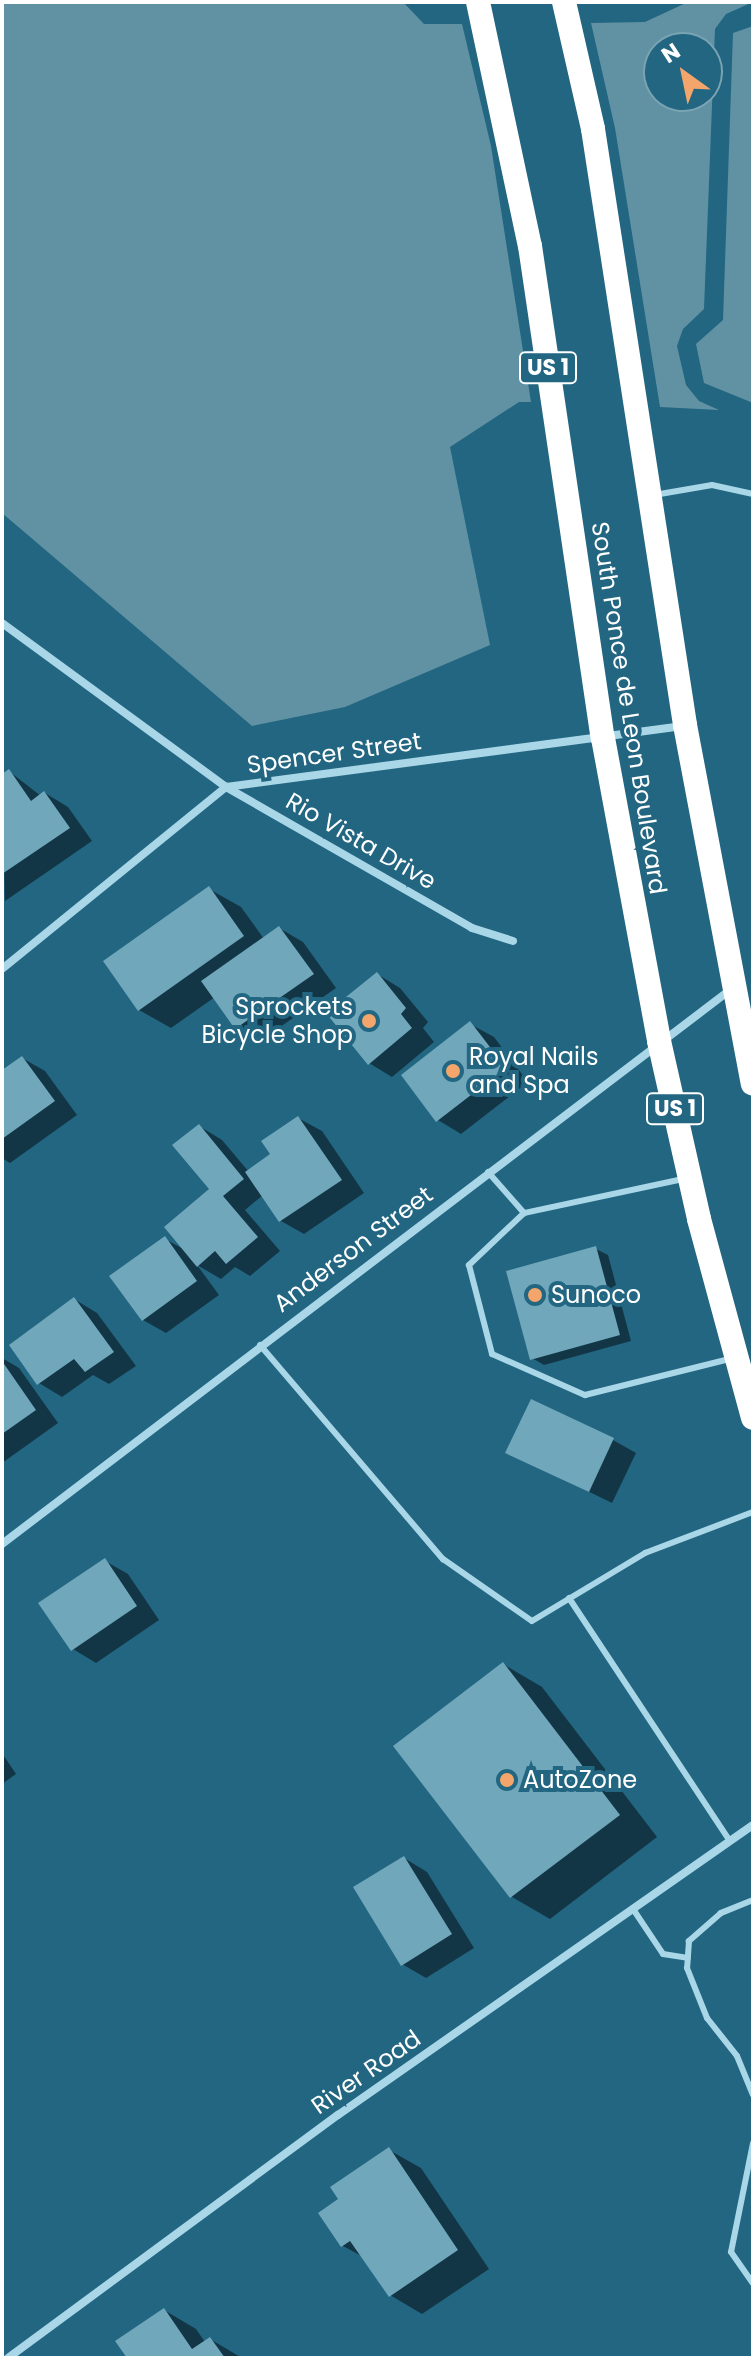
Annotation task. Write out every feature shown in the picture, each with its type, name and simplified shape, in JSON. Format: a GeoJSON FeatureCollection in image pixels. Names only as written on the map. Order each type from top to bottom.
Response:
{"type":"FeatureCollection","features":[{"type":"Feature","properties":{"kind":"highway","name":"South Ponce de Leon Boulevard"},"geometry":{"type":"LineString","coordinates":[[478,2],[530,246],[603,738],[659,1041],[690,1177],[753,1418]]}},
{"type":"Feature","properties":{"kind":"highway"},"geometry":{"type":"LineString","coordinates":[[564,2],[598,159],[685,725],[732,989],[753,1084]]}},
{"type":"Feature","properties":{"kind":"street","name":"Rio Vista Drive"},"geometry":{"type":"LineString","coordinates":[[2,623],[226,787],[472,928],[513,941]]}},
{"type":"Feature","properties":{"kind":"street","name":"Spencer Street"},"geometry":{"type":"LineString","coordinates":[[2,969],[226,787],[685,725]]}},
{"type":"Feature","properties":{"kind":"street","name":"Anderson Street"},"geometry":{"type":"LineString","coordinates":[[2,1544],[659,1041],[732,989]]}},
{"type":"Feature","properties":{"kind":"street","name":"River Road"},"geometry":{"type":"LineString","coordinates":[[8,2358],[338,2115],[753,1825]]}},
{"type":"Feature","properties":{"kind":"lane"},"geometry":{"type":"LineString","coordinates":[[651,496],[712,485],[753,494]]}},
{"type":"Feature","properties":{"kind":"lane"},"geometry":{"type":"LineString","coordinates":[[488,1172],[524,1213]]}},
{"type":"Feature","properties":{"kind":"lane"},"geometry":{"type":"LineString","coordinates":[[690,1177],[524,1213],[469,1265],[492,1354],[585,1395],[736,1357]]}},
{"type":"Feature","properties":{"kind":"lane"},"geometry":{"type":"LineString","coordinates":[[260,1345],[443,1559],[532,1621],[645,1553],[753,1512]]}},
{"type":"Feature","properties":{"kind":"lane"},"geometry":{"type":"LineString","coordinates":[[569,1598],[730,1841]]}},
{"type":"Feature","properties":{"kind":"lane"},"geometry":{"type":"LineString","coordinates":[[753,1900],[710,1923],[689,1941],[688,1958],[707,2018],[737,2056],[753,2095]]}},
{"type":"Feature","properties":{"kind":"lane"},"geometry":{"type":"LineString","coordinates":[[633,1909],[663,1954],[688,1958]]}},
{"type":"Feature","properties":{"kind":"lane"},"geometry":{"type":"LineString","coordinates":[[753,2143],[731,2252],[753,2284]]}},
{"type":"Feature","properties":{"kind":"water"},"geometry":{"type":"Polygon","coordinates":[[[2,2],[403,2],[424,24],[462,24],[491,146],[531,402],[519,402],[450,447],[490,645],[345,707],[252,726],[2,513],[2,2]]]}},
{"type":"Feature","properties":{"kind":"water"},"geometry":{"type":"Polygon","coordinates":[[[688,2],[753,2],[726,14],[715,32],[643,32],[643,112],[712,112],[704,309],[683,329],[677,346],[686,385],[699,401],[719,410],[660,407],[615,128],[591,23],[645,22],[688,2]]]}},
{"type":"Feature","properties":{"kind":"water"},"geometry":{"type":"Polygon","coordinates":[[[753,26],[753,403],[704,383],[696,344],[723,320],[733,33],[753,26]]]}},
{"type":"Feature","properties":{"kind":"building"},"geometry":{"type":"Polygon","coordinates":[[[9,769],[31,801],[44,791],[70,828],[2,874],[2,774],[9,769]]]}},
{"type":"Feature","properties":{"kind":"building"},"geometry":{"type":"Polygon","coordinates":[[[209,886],[244,936],[138,1011],[103,961],[209,886]]]}},
{"type":"Feature","properties":{"kind":"building"},"geometry":{"type":"Polygon","coordinates":[[[279,926],[314,974],[235,1029],[201,981],[279,926]]]}},
{"type":"Feature","properties":{"kind":"building","name":"Sprockets Bicycle Shop"},"geometry":{"type":"Polygon","coordinates":[[[377,972],[406,1008],[401,1014],[412,1028],[368,1065],[326,1013],[377,972]]]}},
{"type":"Feature","properties":{"kind":"building","name":"Royal Nails and Spa"},"geometry":{"type":"Polygon","coordinates":[[[470,1021],[506,1068],[436,1122],[401,1075],[470,1021]]]}},
{"type":"Feature","properties":{"kind":"building"},"geometry":{"type":"Polygon","coordinates":[[[22,1056],[55,1101],[2,1139],[2,1070],[22,1056]]]}},
{"type":"Feature","properties":{"kind":"building"},"geometry":{"type":"Polygon","coordinates":[[[298,1116],[342,1180],[279,1222],[245,1172],[270,1154],[261,1141],[298,1116]]]}},
{"type":"Feature","properties":{"kind":"building"},"geometry":{"type":"Polygon","coordinates":[[[199,1124],[244,1179],[223,1196],[258,1237],[226,1264],[215,1251],[197,1267],[164,1227],[209,1189],[172,1145],[199,1124]]]}},
{"type":"Feature","properties":{"kind":"building"},"geometry":{"type":"Polygon","coordinates":[[[165,1236],[197,1281],[142,1321],[109,1276],[165,1236]]]}},
{"type":"Feature","properties":{"kind":"building"},"geometry":{"type":"Polygon","coordinates":[[[596,1246],[620,1335],[530,1360],[506,1271],[596,1246]]]}},
{"type":"Feature","properties":{"kind":"building"},"geometry":{"type":"Polygon","coordinates":[[[74,1297],[114,1352],[85,1372],[74,1359],[37,1385],[9,1345],[74,1297]]]}},
{"type":"Feature","properties":{"kind":"building"},"geometry":{"type":"Polygon","coordinates":[[[2,1361],[36,1410],[2,1434],[2,1361]]]}},
{"type":"Feature","properties":{"kind":"building"},"geometry":{"type":"Polygon","coordinates":[[[531,1399],[614,1438],[589,1492],[505,1453],[531,1399]]]}},
{"type":"Feature","properties":{"kind":"building"},"geometry":{"type":"Polygon","coordinates":[[[105,1558],[137,1606],[71,1651],[38,1603],[105,1558]]]}},
{"type":"Feature","properties":{"kind":"building","name":"AutoZone"},"geometry":{"type":"Polygon","coordinates":[[[503,1662],[620,1815],[510,1898],[393,1746],[503,1662]]]}},
{"type":"Feature","properties":{"kind":"building"},"geometry":{"type":"Polygon","coordinates":[[[404,1856],[452,1934],[401,1966],[353,1887],[404,1856]]]}},
{"type":"Feature","properties":{"kind":"building"},"geometry":{"type":"Polygon","coordinates":[[[389,2147],[458,2250],[389,2297],[350,2241],[341,2247],[318,2213],[338,2199],[330,2187],[389,2147]]]}},
{"type":"Feature","properties":{"kind":"building"},"geometry":{"type":"Polygon","coordinates":[[[164,2308],[192,2349],[210,2337],[225,2358],[127,2358],[115,2341],[164,2308]]]}},
{"type":"Feature","properties":{"kind":"place","name":"Sprockets Bicycle Shop"},"geometry":{"type":"Point","coordinates":[369,1021]}},
{"type":"Feature","properties":{"kind":"place","name":"Royal Nails and Spa"},"geometry":{"type":"Point","coordinates":[453,1071]}},
{"type":"Feature","properties":{"kind":"place","name":"Sunoco"},"geometry":{"type":"Point","coordinates":[535,1295]}},
{"type":"Feature","properties":{"kind":"place","name":"AutoZone"},"geometry":{"type":"Point","coordinates":[507,1780]}}]}
